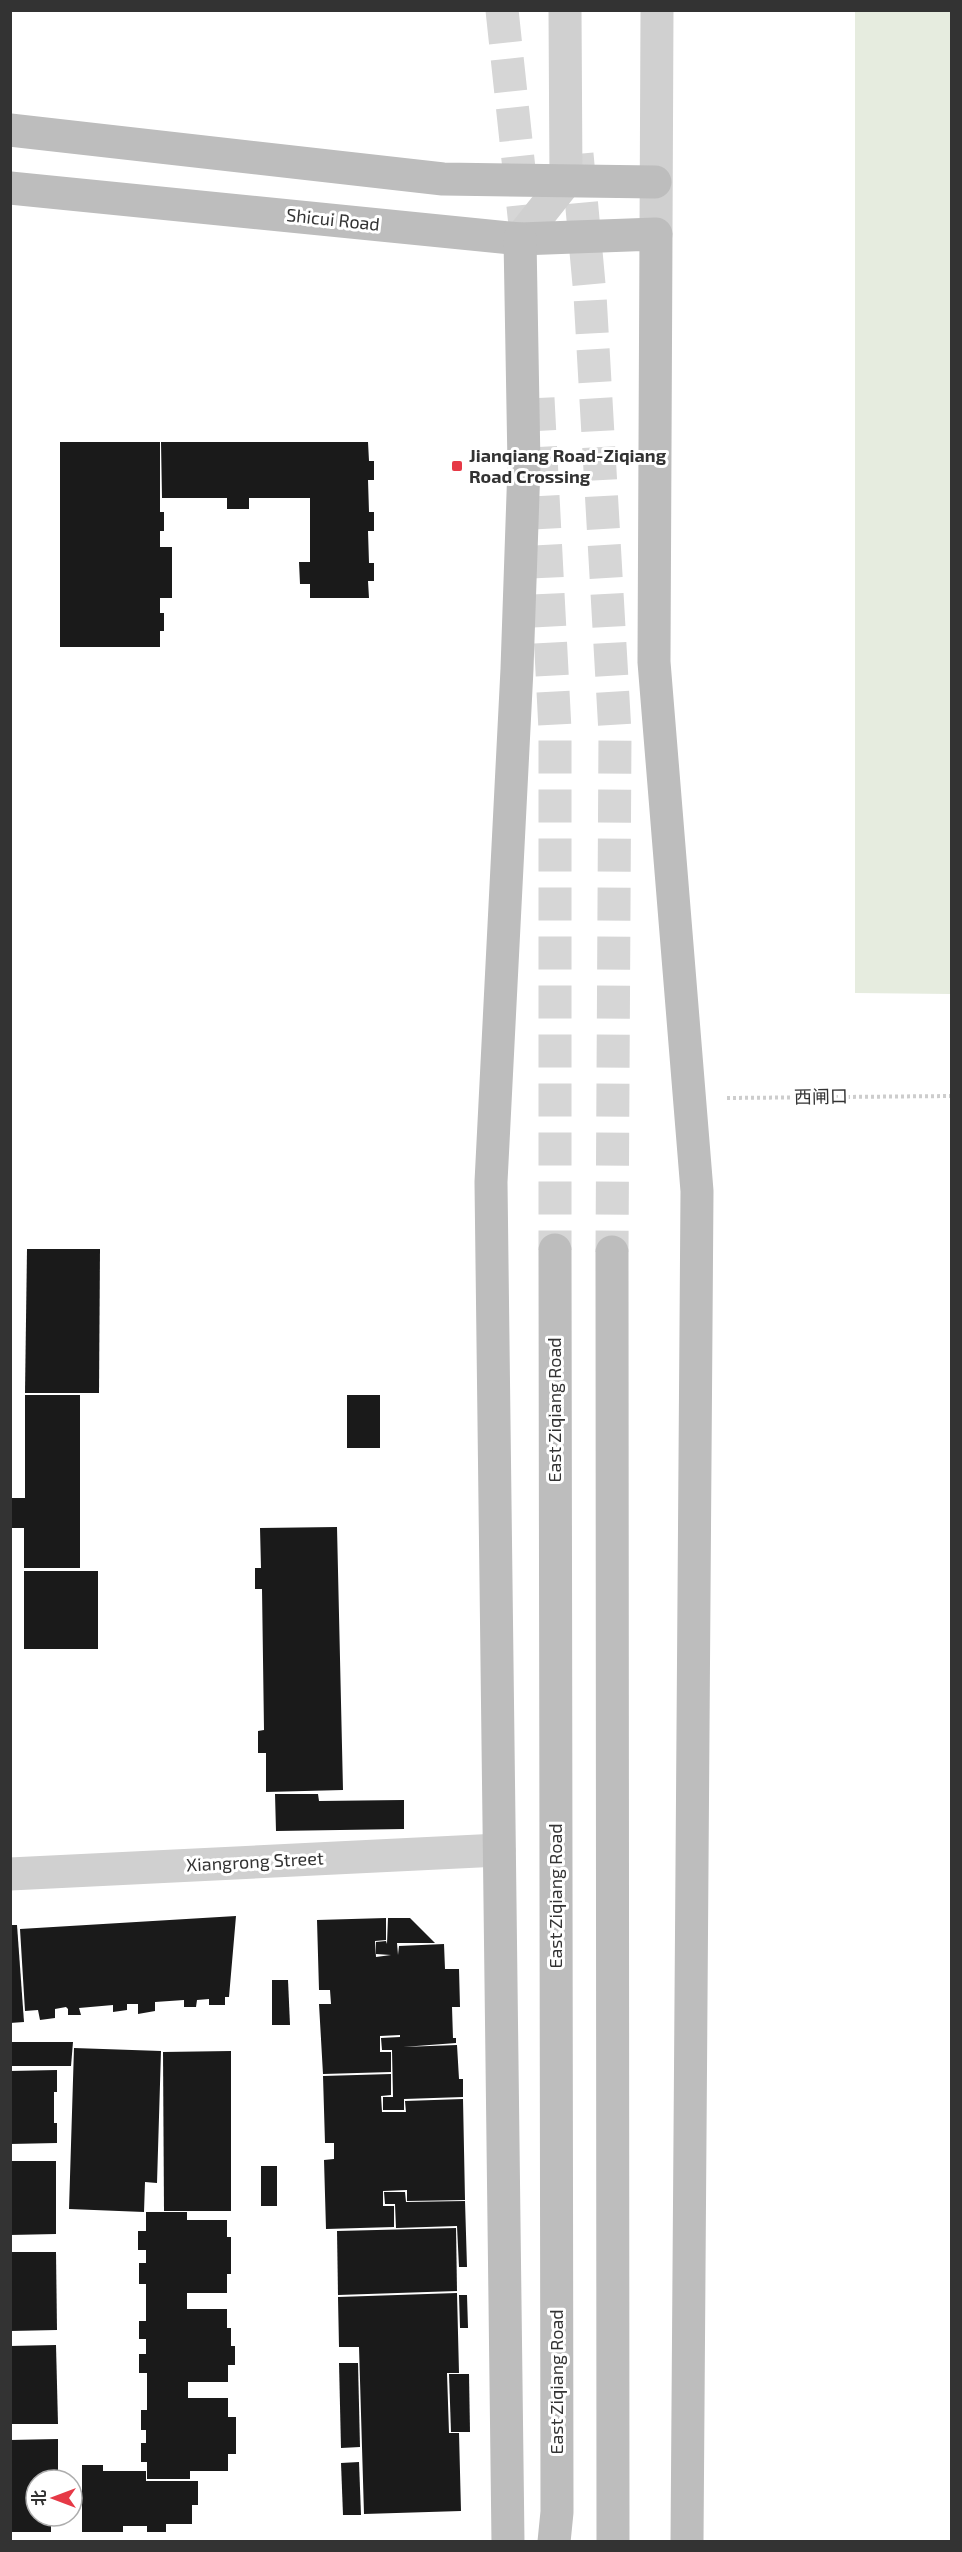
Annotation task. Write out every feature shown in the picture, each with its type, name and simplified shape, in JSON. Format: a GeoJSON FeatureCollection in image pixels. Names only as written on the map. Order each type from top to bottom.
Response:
{"type":"FeatureCollection","features":[{"type":"Feature","properties":{"kind":"main road"},"geometry":{"type":"LineString","coordinates":[[10,130],[443,179],[655,182]]}},
{"type":"Feature","properties":{"kind":"main road","name":"Shicui Road"},"geometry":{"type":"LineString","coordinates":[[10,188],[520,239],[656,234]]}},
{"type":"Feature","properties":{"kind":"main road"},"geometry":{"type":"LineString","coordinates":[[656,234],[654,662],[697,1191],[687,2541]]}},
{"type":"Feature","properties":{"kind":"main road"},"geometry":{"type":"LineString","coordinates":[[508,2541],[491,1182],[518,669],[524,477],[520,239]]}},
{"type":"Feature","properties":{"kind":"main road","name":"East Ziqiang Road"},"geometry":{"type":"LineString","coordinates":[[554,2541],[557,2512],[555,1251]]}},
{"type":"Feature","properties":{"kind":"main road"},"geometry":{"type":"LineString","coordinates":[[612,1252],[613,2541]]}},
{"type":"Feature","properties":{"kind":"street"},"geometry":{"type":"LineString","coordinates":[[520,239],[566,181],[565,10]]}},
{"type":"Feature","properties":{"kind":"street"},"geometry":{"type":"LineString","coordinates":[[656,234],[657,10]]}},
{"type":"Feature","properties":{"kind":"street","name":"Xiangrong Street"},"geometry":{"type":"LineString","coordinates":[[10,1874],[499,1850]]}},
{"type":"Feature","properties":{"kind":"path","name":"西闸口"},"geometry":{"type":"LineString","coordinates":[[690,1099],[951,1096]]}},
{"type":"Feature","properties":{"kind":"shaded area"},"geometry":{"type":"Polygon","coordinates":[[[855,11],[951,11],[951,994],[855,993],[855,11]]]}},
{"type":"Feature","properties":{"kind":"building"},"geometry":{"type":"Polygon","coordinates":[[[60,442],[160,442],[160,512],[164,512],[164,531],[160,531],[160,547],[172,547],[172,598],[160,598],[160,613],[164,613],[164,631],[160,631],[160,647],[60,647],[60,442]]]}},
{"type":"Feature","properties":{"kind":"building"},"geometry":{"type":"Polygon","coordinates":[[[161,442],[368,442],[369,461],[374,461],[374,480],[368,480],[369,512],[374,512],[374,531],[368,531],[369,563],[374,563],[374,581],[368,581],[369,598],[310,598],[310,584],[300,584],[299,562],[310,562],[310,498],[249,498],[249,509],[227,509],[227,498],[162,498],[161,442]]]}},
{"type":"Feature","properties":{"kind":"building"},"geometry":{"type":"Polygon","coordinates":[[[27,1249],[100,1249],[99,1393],[25,1393],[27,1249]]]}},
{"type":"Feature","properties":{"kind":"building"},"geometry":{"type":"Polygon","coordinates":[[[25,1395],[80,1395],[80,1568],[24,1568],[24,1528],[10,1528],[10,1498],[25,1498],[25,1395]]]}},
{"type":"Feature","properties":{"kind":"building"},"geometry":{"type":"Polygon","coordinates":[[[347,1395],[380,1395],[380,1448],[347,1448],[347,1395]]]}},
{"type":"Feature","properties":{"kind":"building"},"geometry":{"type":"Polygon","coordinates":[[[337,1527],[343,1790],[266,1792],[266,1753],[258,1753],[258,1731],[264,1730],[262,1589],[255,1589],[255,1568],[261,1568],[260,1528],[337,1527]]]}},
{"type":"Feature","properties":{"kind":"building"},"geometry":{"type":"Polygon","coordinates":[[[24,1571],[98,1571],[98,1649],[24,1649],[24,1571]]]}},
{"type":"Feature","properties":{"kind":"building"},"geometry":{"type":"Polygon","coordinates":[[[275,1794],[318,1794],[319,1801],[404,1800],[404,1829],[276,1831],[275,1794]]]}},
{"type":"Feature","properties":{"kind":"building"},"geometry":{"type":"Polygon","coordinates":[[[236,1916],[229,1997],[225,1997],[225,2005],[209,2005],[209,1999],[197,2000],[196,2007],[184,2007],[184,2000],[155,2002],[155,2011],[138,2014],[138,2004],[127,2004],[127,2010],[113,2012],[113,2005],[79,2008],[81,2015],[68,2015],[66,2007],[55,2009],[55,2018],[40,2020],[38,2010],[25,2011],[20,1929],[236,1916]]]}},
{"type":"Feature","properties":{"kind":"building"},"geometry":{"type":"Polygon","coordinates":[[[386,1918],[386,1940],[375,1941],[376,1957],[391,1955],[376,1954],[376,1942],[386,1941],[387,1944],[388,1918],[410,1918],[435,1943],[397,1943],[398,1955],[399,1946],[444,1944],[445,1969],[459,1969],[460,2007],[452,2007],[453,2038],[456,2038],[456,2043],[403,2047],[457,2045],[459,2079],[463,2079],[463,2097],[404,2099],[404,2110],[383,2110],[383,2097],[393,2097],[392,2050],[382,2050],[381,2038],[400,2037],[400,2035],[380,2036],[380,2052],[391,2052],[391,2072],[323,2074],[319,2004],[331,2004],[330,1990],[319,1990],[317,1920],[386,1918]]]}},
{"type":"Feature","properties":{"kind":"building"},"geometry":{"type":"Polygon","coordinates":[[[10,1925],[17,1925],[24,2022],[10,2023],[10,1925]]]}},
{"type":"Feature","properties":{"kind":"building"},"geometry":{"type":"Polygon","coordinates":[[[272,1980],[288,1980],[290,2025],[272,2025],[272,1980]]]}},
{"type":"Feature","properties":{"kind":"building"},"geometry":{"type":"Polygon","coordinates":[[[11,2042],[73,2042],[71,2066],[11,2066],[11,2042]]]}},
{"type":"Feature","properties":{"kind":"building"},"geometry":{"type":"Polygon","coordinates":[[[74,2048],[161,2051],[157,2183],[145,2182],[144,2212],[69,2209],[74,2048]]]}},
{"type":"Feature","properties":{"kind":"building"},"geometry":{"type":"Polygon","coordinates":[[[231,2051],[231,2211],[164,2211],[163,2052],[231,2051]]]}},
{"type":"Feature","properties":{"kind":"building"},"geometry":{"type":"Polygon","coordinates":[[[57,2070],[54,2123],[57,2123],[57,2143],[10,2144],[10,2071],[57,2070]]]}},
{"type":"Feature","properties":{"kind":"building"},"geometry":{"type":"Polygon","coordinates":[[[391,2074],[391,2095],[381,2096],[382,2112],[406,2112],[405,2101],[463,2099],[465,2200],[407,2201],[407,2190],[383,2191],[383,2206],[394,2206],[394,2227],[326,2229],[324,2160],[334,2159],[334,2143],[325,2143],[323,2076],[391,2074]]]}},
{"type":"Feature","properties":{"kind":"building"},"geometry":{"type":"Polygon","coordinates":[[[10,2161],[56,2161],[56,2234],[10,2235],[10,2161]]]}},
{"type":"Feature","properties":{"kind":"building"},"geometry":{"type":"Polygon","coordinates":[[[261,2166],[277,2166],[277,2206],[261,2206],[261,2166]]]}},
{"type":"Feature","properties":{"kind":"building"},"geometry":{"type":"Polygon","coordinates":[[[384,2192],[405,2192],[406,2202],[465,2201],[467,2267],[459,2267],[457,2226],[396,2228],[395,2204],[385,2204],[384,2192]]]}},
{"type":"Feature","properties":{"kind":"building"},"geometry":{"type":"Polygon","coordinates":[[[146,2212],[187,2212],[187,2220],[227,2220],[227,2237],[231,2237],[231,2274],[227,2274],[227,2293],[187,2293],[187,2309],[227,2309],[227,2328],[231,2328],[231,2346],[235,2346],[235,2365],[228,2365],[228,2382],[188,2382],[188,2398],[228,2398],[228,2417],[236,2417],[236,2454],[228,2454],[228,2471],[190,2471],[190,2479],[147,2479],[147,2462],[141,2462],[141,2443],[146,2443],[146,2430],[141,2430],[141,2410],[147,2410],[147,2373],[139,2373],[139,2354],[146,2354],[146,2339],[139,2339],[139,2321],[146,2321],[146,2284],[139,2284],[139,2263],[146,2263],[146,2250],[138,2250],[138,2231],[146,2231],[146,2212]]]}},
{"type":"Feature","properties":{"kind":"building"},"geometry":{"type":"Polygon","coordinates":[[[456,2228],[457,2291],[338,2295],[337,2231],[456,2228]]]}},
{"type":"Feature","properties":{"kind":"building"},"geometry":{"type":"Polygon","coordinates":[[[10,2252],[56,2252],[57,2330],[10,2331],[10,2252]]]}},
{"type":"Feature","properties":{"kind":"building"},"geometry":{"type":"Polygon","coordinates":[[[457,2293],[459,2373],[447,2373],[449,2433],[459,2433],[461,2511],[364,2514],[359,2347],[339,2347],[338,2297],[457,2293]]]}},
{"type":"Feature","properties":{"kind":"building"},"geometry":{"type":"Polygon","coordinates":[[[459,2295],[467,2295],[468,2328],[460,2328],[459,2295]]]}},
{"type":"Feature","properties":{"kind":"building"},"geometry":{"type":"Polygon","coordinates":[[[56,2345],[58,2424],[10,2424],[10,2346],[56,2345]]]}},
{"type":"Feature","properties":{"kind":"building"},"geometry":{"type":"Polygon","coordinates":[[[339,2363],[358,2363],[360,2447],[341,2448],[339,2363]]]}},
{"type":"Feature","properties":{"kind":"building"},"geometry":{"type":"Polygon","coordinates":[[[449,2374],[469,2374],[470,2432],[451,2432],[449,2374]]]}},
{"type":"Feature","properties":{"kind":"building"},"geometry":{"type":"Polygon","coordinates":[[[58,2439],[58,2468],[24,2468],[24,2528],[51,2528],[51,2532],[10,2532],[10,2440],[58,2439]]]}},
{"type":"Feature","properties":{"kind":"building"},"geometry":{"type":"Polygon","coordinates":[[[359,2462],[361,2515],[343,2515],[341,2463],[359,2462]]]}},
{"type":"Feature","properties":{"kind":"building"},"geometry":{"type":"Polygon","coordinates":[[[82,2465],[103,2465],[103,2471],[146,2471],[146,2481],[198,2481],[198,2505],[192,2505],[192,2524],[166,2524],[166,2532],[147,2532],[147,2526],[123,2526],[123,2532],[82,2532],[84,2528],[84,2468],[82,2465]]]}},
{"type":"Feature","properties":{"kind":"tunnel"},"geometry":{"type":"LineString","coordinates":[[502,10],[528,253]]}},
{"type":"Feature","properties":{"kind":"tunnel"},"geometry":{"type":"LineString","coordinates":[[577,154],[590,295],[615,733],[612,1252]]}},
{"type":"Feature","properties":{"kind":"tunnel"},"geometry":{"type":"LineString","coordinates":[[538,398],[555,730],[555,1250]]}},
{"type":"Feature","properties":{"kind":"place","name":"Jianqiang Road-Ziqiang Road Crossing"},"geometry":{"type":"Point","coordinates":[457,466]}}]}
